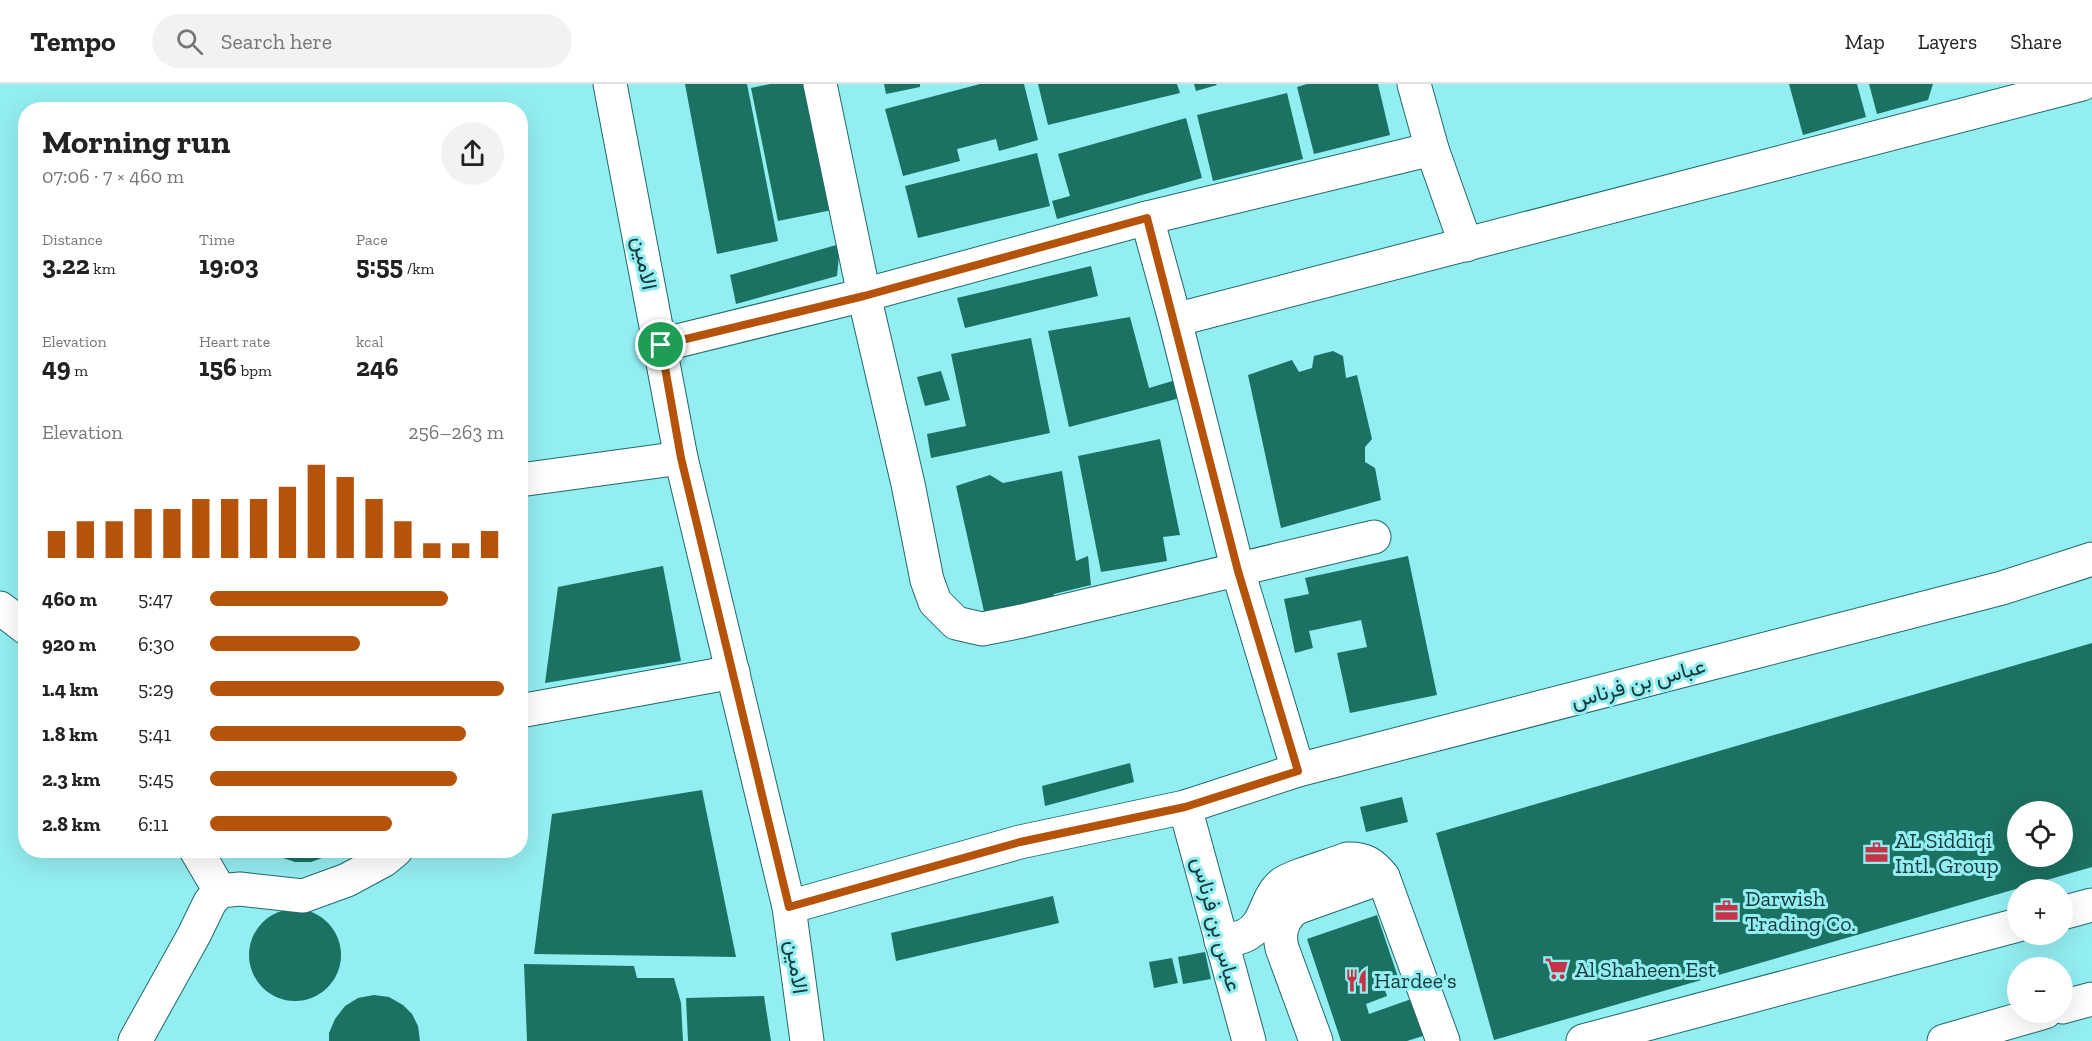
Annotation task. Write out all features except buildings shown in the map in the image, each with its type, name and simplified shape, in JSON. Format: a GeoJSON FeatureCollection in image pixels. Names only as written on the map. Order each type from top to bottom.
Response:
{"type":"FeatureCollection","features":[{"type":"Feature","properties":{"kind":"street","name":"الامين"},"geometry":{"type":"LineString","coordinates":[[610,84],[681,458],[789,907],[807,1041]]}},
{"type":"Feature","properties":{"kind":"street"},"geometry":{"type":"LineString","coordinates":[[820,84],[927,580],[935,602],[956,623],[982,630],[1374,537]]}},
{"type":"Feature","properties":{"kind":"street"},"geometry":{"type":"LineString","coordinates":[[1414,84],[1432,149],[1466,245]]}},
{"type":"Feature","properties":{"kind":"street"},"geometry":{"type":"LineString","coordinates":[[1175,320],[2082,84]]}},
{"type":"Feature","properties":{"kind":"street"},"geometry":{"type":"LineString","coordinates":[[661,345],[864,296],[1147,218],[1432,149]]}},
{"type":"Feature","properties":{"kind":"street"},"geometry":{"type":"LineString","coordinates":[[1147,218],[1238,571],[1298,771]]}},
{"type":"Feature","properties":{"kind":"street"},"geometry":{"type":"LineString","coordinates":[[528,479],[681,458]]}},
{"type":"Feature","properties":{"kind":"street","name":"عباس بن فرناس"},"geometry":{"type":"LineString","coordinates":[[789,907],[1020,842],[1185,807],[1298,771],[2002,588],[2092,559]]}},
{"type":"Feature","properties":{"kind":"street"},"geometry":{"type":"LineString","coordinates":[[0,608],[18,622]]}},
{"type":"Feature","properties":{"kind":"street"},"geometry":{"type":"LineString","coordinates":[[528,710],[733,672]]}},
{"type":"Feature","properties":{"kind":"street","name":"عباس بن فرناس"},"geometry":{"type":"LineString","coordinates":[[1185,807],[1234,938],[1248,1041]]}},
{"type":"Feature","properties":{"kind":"street"},"geometry":{"type":"LineString","coordinates":[[201,858],[220,891]]}},
{"type":"Feature","properties":{"kind":"street"},"geometry":{"type":"LineString","coordinates":[[135,1041],[210,902],[220,891],[240,889],[303,896],[347,880],[386,858]]}},
{"type":"Feature","properties":{"kind":"street"},"geometry":{"type":"LineString","coordinates":[[1234,938],[1256,927],[1263,917],[1266,904],[1283,882],[1347,859],[1367,861],[1376,867],[1383,877],[1443,1041]]}},
{"type":"Feature","properties":{"kind":"street"},"geometry":{"type":"LineString","coordinates":[[1316,1041],[1279,938],[1281,927],[1290,912],[1296,908],[1383,877]]}},
{"type":"Feature","properties":{"kind":"street"},"geometry":{"type":"LineString","coordinates":[[2073,910],[2092,905]]}},
{"type":"Feature","properties":{"kind":"street"},"geometry":{"type":"LineString","coordinates":[[1583,1041],[2007,928]]}},
{"type":"Feature","properties":{"kind":"street"},"geometry":{"type":"LineString","coordinates":[[1234,938],[1271,951],[1290,973]]}},
{"type":"Feature","properties":{"kind":"street"},"geometry":{"type":"LineString","coordinates":[[2073,1004],[2092,999]]}},
{"type":"Feature","properties":{"kind":"street"},"geometry":{"type":"LineString","coordinates":[[1944,1041],[2007,1023]]}},
{"type":"Feature","properties":{"kind":"place","name":"AL Siddiqi Intl. Group"},"geometry":{"type":"Point","coordinates":[1877,853]}},
{"type":"Feature","properties":{"kind":"place","name":"Darwish Trading Co."},"geometry":{"type":"Point","coordinates":[1727,911]}},
{"type":"Feature","properties":{"kind":"place","name":"Al Shaheen Est"},"geometry":{"type":"Point","coordinates":[1557,969]}},
{"type":"Feature","properties":{"kind":"place","name":"Hardee's"},"geometry":{"type":"Point","coordinates":[1356,980]}},
{"type":"Feature","properties":{"kind":"route"},"geometry":{"type":"LineString","coordinates":[[1147,218],[1238,571],[1298,771],[1185,807],[1020,842],[789,907],[681,458],[661,345],[864,296],[1147,218]]}}]}
